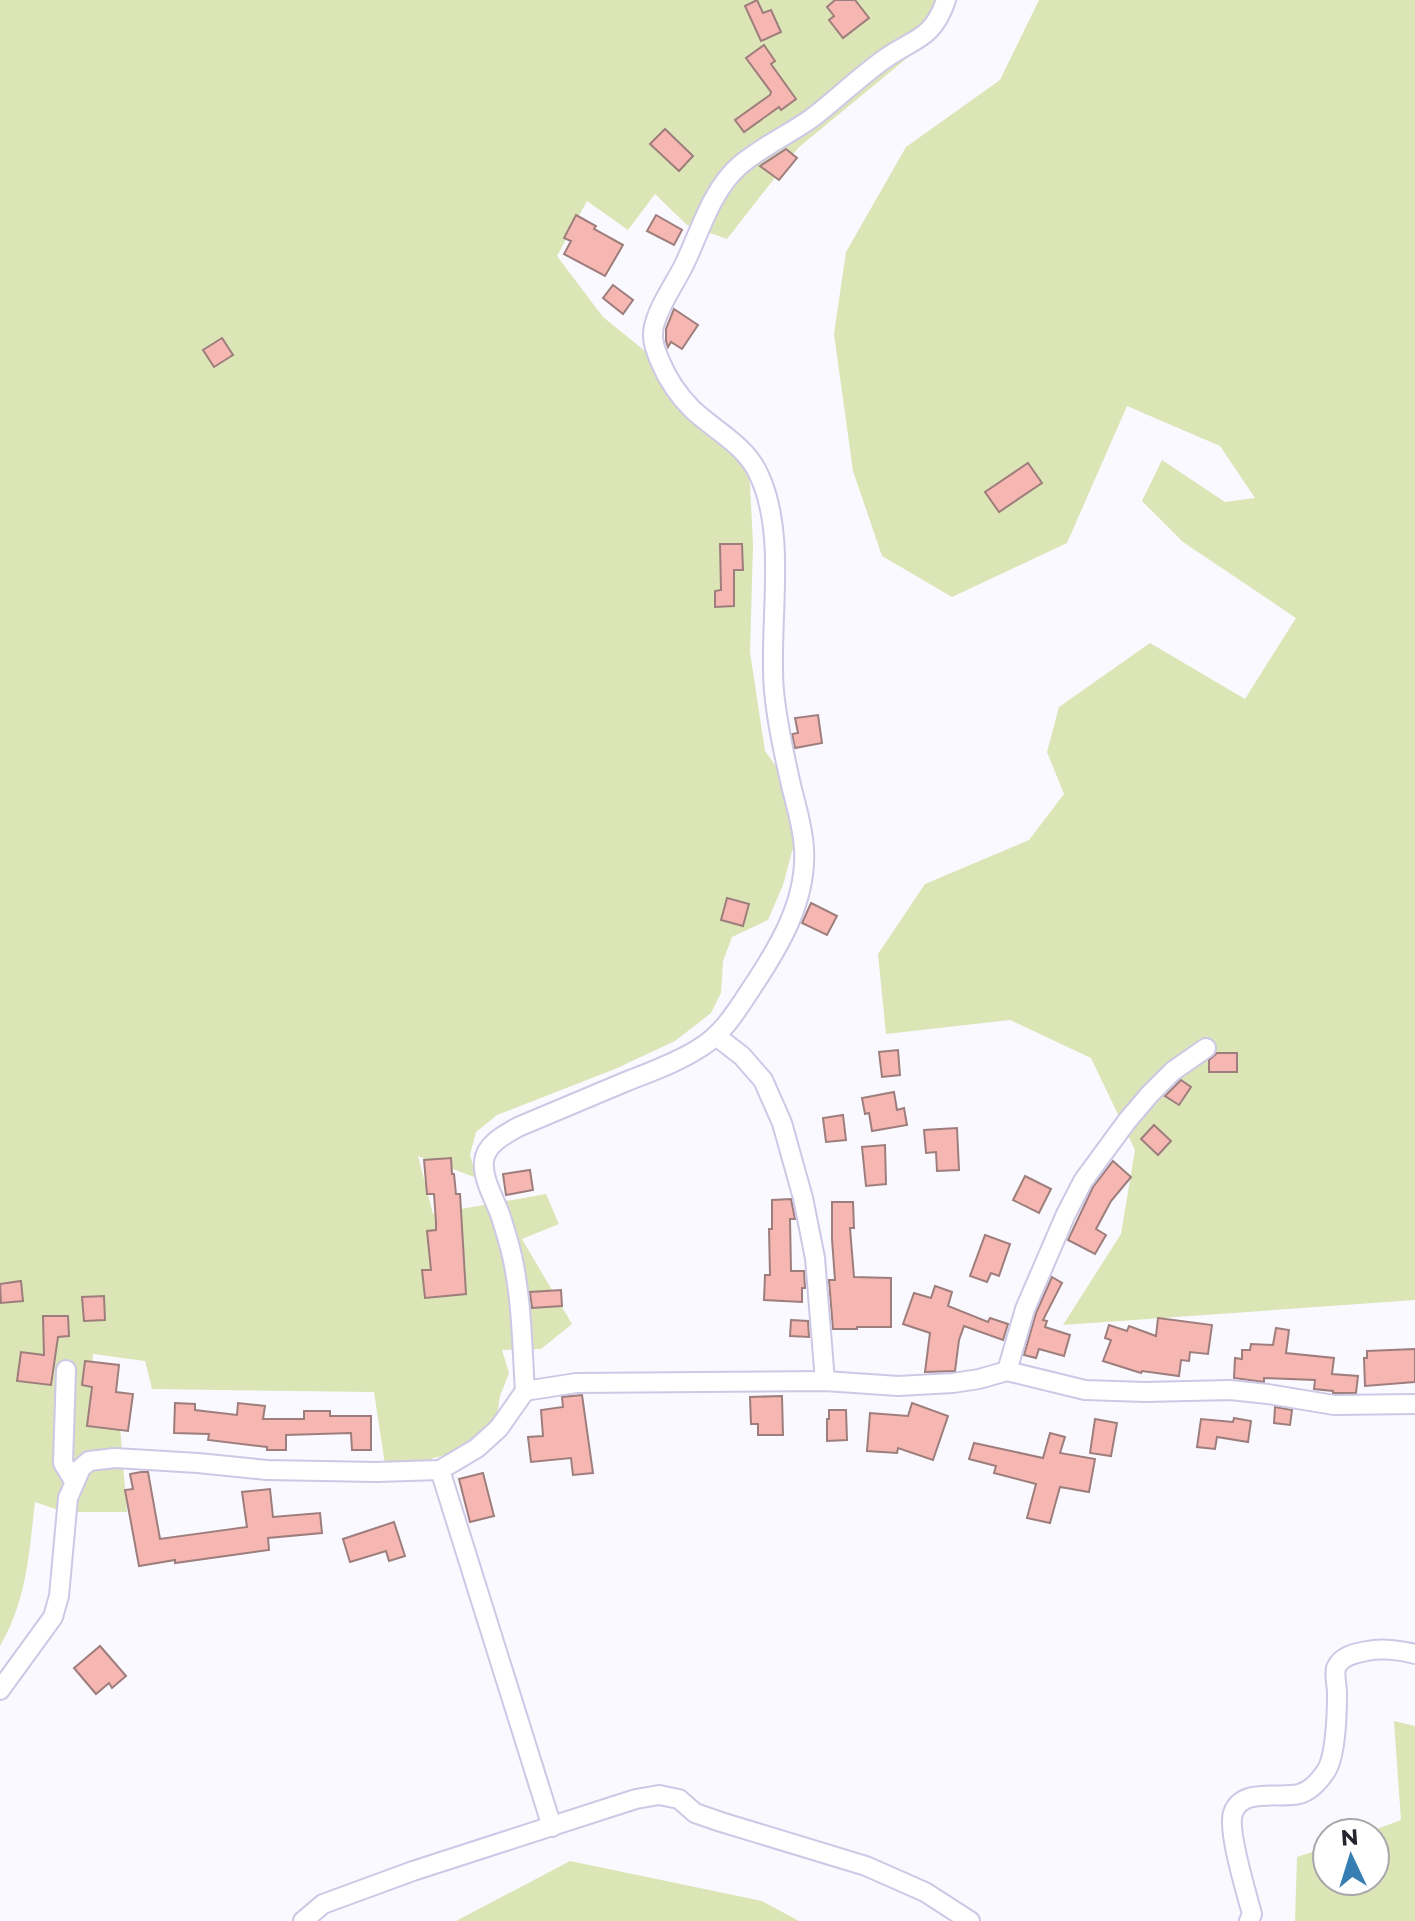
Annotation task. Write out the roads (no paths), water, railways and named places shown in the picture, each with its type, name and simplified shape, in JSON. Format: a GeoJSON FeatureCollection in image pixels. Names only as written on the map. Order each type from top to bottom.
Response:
{"type":"FeatureCollection","features":[{"type":"Feature","properties":{"kind":"street"},"geometry":{"type":"LineString","coordinates":[[0,1690],[57,1607],[68,1498],[81,1468],[89,1461],[115,1458],[267,1470],[440,1470],[477,1448],[499,1428],[525,1391],[517,1285],[512,1255],[485,1173],[484,1160],[488,1149],[518,1127],[698,1049],[716,1036],[733,1016],[772,957],[799,897],[804,849],[776,704],[772,653],[775,587],[772,521],[759,474],[735,443],[689,407],[663,367],[652,332],[712,202],[728,177],[750,157],[817,114],[884,59],[928,32],[936,23],[946,0]]}},
{"type":"Feature","properties":{"kind":"street"},"geometry":{"type":"LineString","coordinates":[[716,1036],[742,1056],[763,1080],[782,1123],[803,1198],[815,1258],[825,1381]]}},
{"type":"Feature","properties":{"kind":"street"},"geometry":{"type":"LineString","coordinates":[[1007,1371],[1025,1309],[1083,1181],[1150,1094],[1173,1071],[1206,1048]]}},
{"type":"Feature","properties":{"kind":"street"},"geometry":{"type":"LineString","coordinates":[[66,1370],[63,1463],[74,1481]]}},
{"type":"Feature","properties":{"kind":"street"},"geometry":{"type":"LineString","coordinates":[[525,1391],[576,1383],[825,1381],[898,1386],[966,1381],[1007,1371],[1085,1390],[1230,1390],[1334,1405],[1415,1404]]}},
{"type":"Feature","properties":{"kind":"street"},"geometry":{"type":"LineString","coordinates":[[440,1470],[552,1827]]}},
{"type":"Feature","properties":{"kind":"street"},"geometry":{"type":"LineString","coordinates":[[1249,1921],[1252,1914],[1240,1872],[1233,1812],[1241,1802],[1254,1797],[1300,1794],[1314,1786],[1329,1768],[1335,1739],[1335,1670],[1342,1660],[1373,1649],[1415,1654]]}},
{"type":"Feature","properties":{"kind":"street"},"geometry":{"type":"LineString","coordinates":[[303,1921],[323,1904],[413,1871],[636,1799],[659,1795],[679,1799],[695,1813],[721,1822],[866,1866],[925,1892],[970,1921]]}}]}
